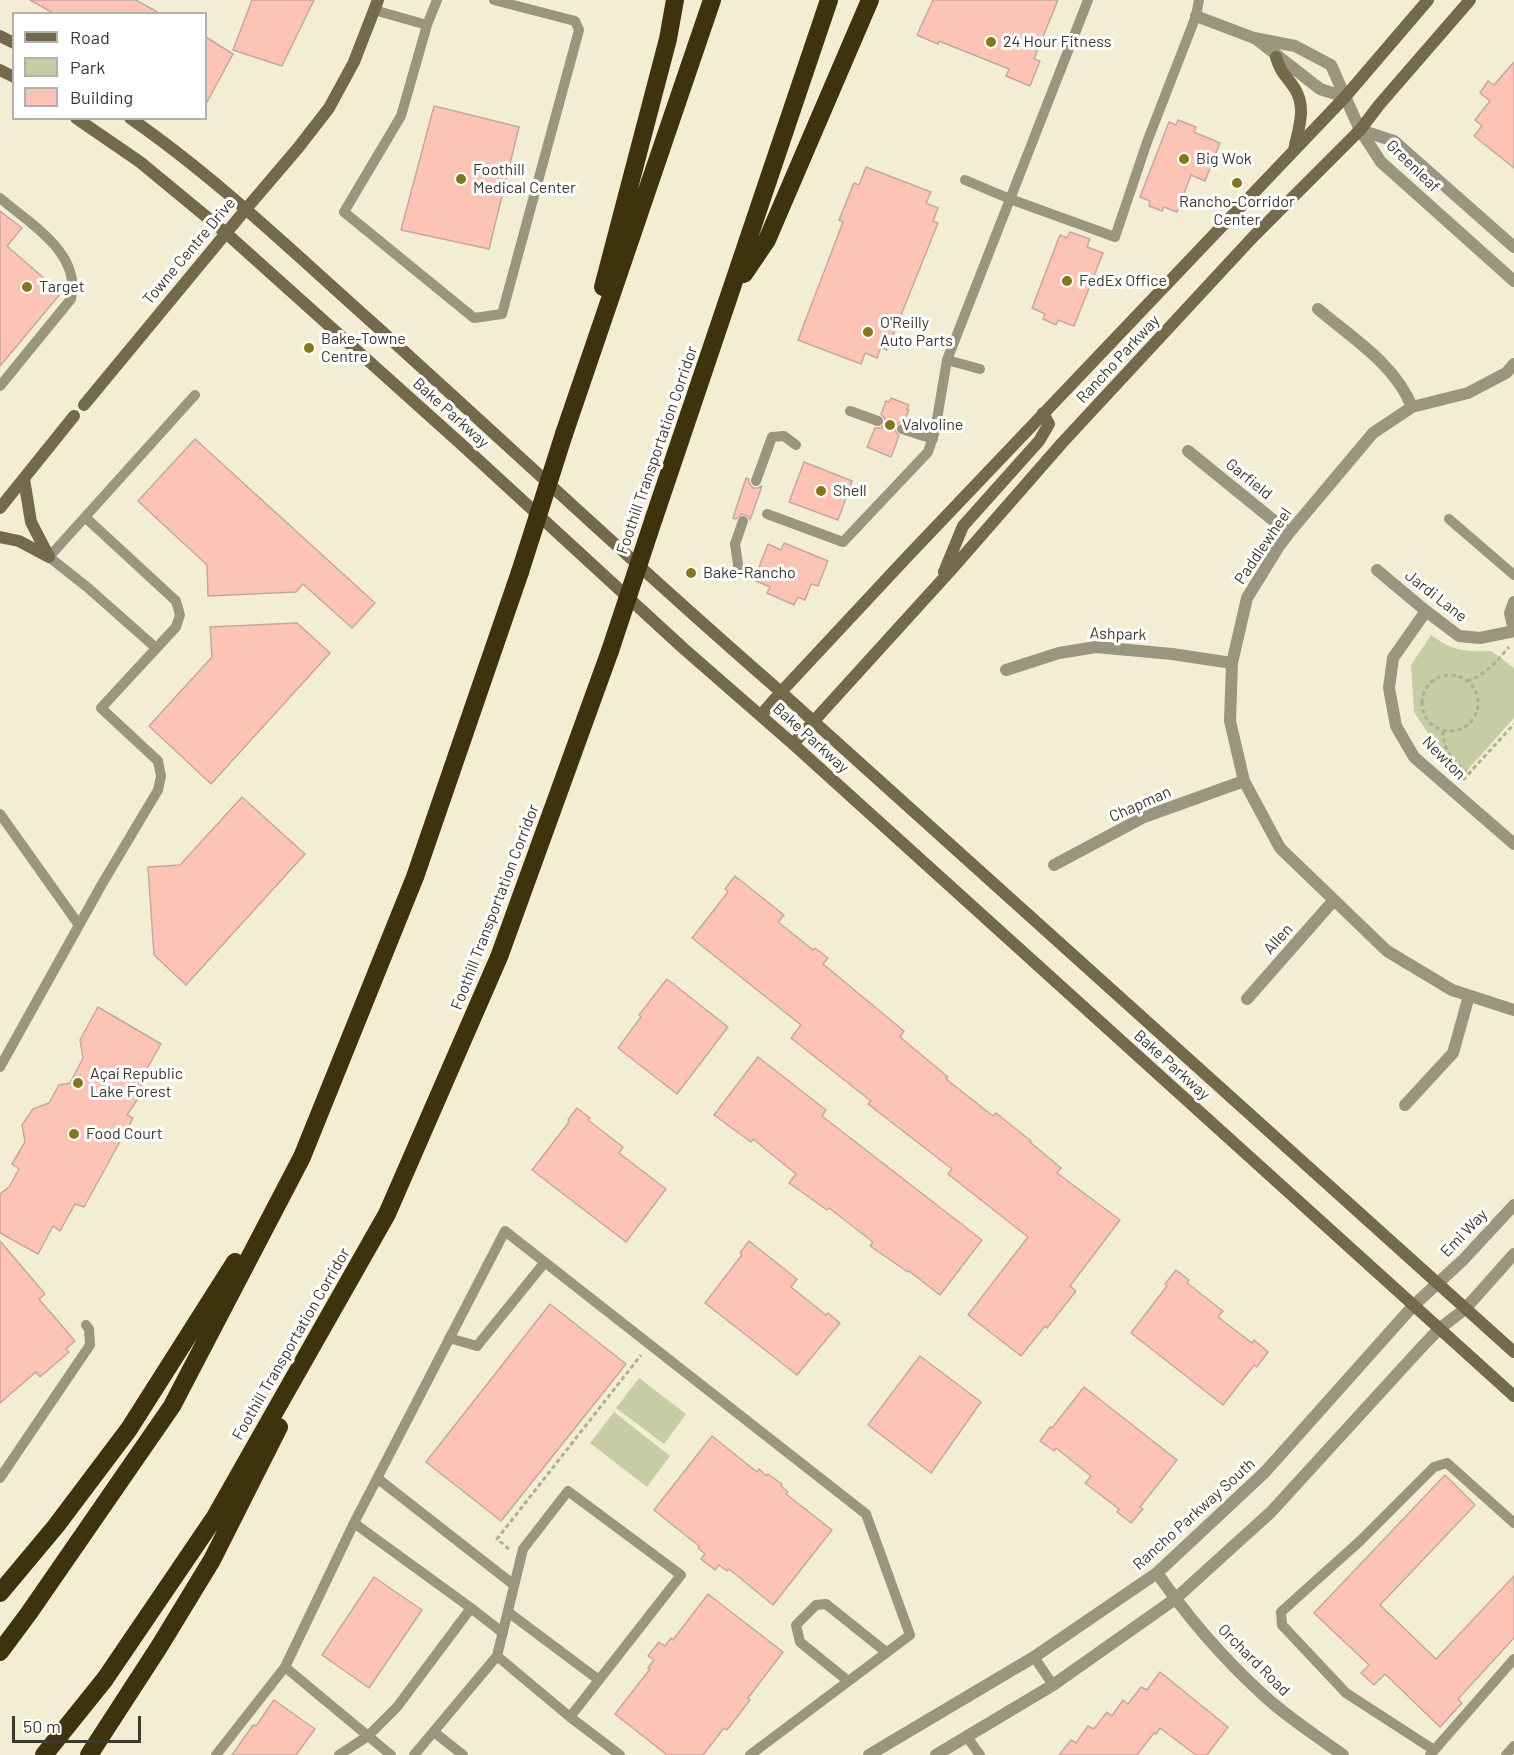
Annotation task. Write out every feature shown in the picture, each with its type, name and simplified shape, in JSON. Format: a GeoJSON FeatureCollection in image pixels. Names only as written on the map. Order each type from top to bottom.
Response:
{"type":"FeatureCollection","features":[{"type":"Feature","properties":{"kind":"highway"},"geometry":{"type":"LineString","coordinates":[[564,434],[665,50],[675,0]]}},
{"type":"Feature","properties":{"kind":"highway"},"geometry":{"type":"LineString","coordinates":[[0,1652],[172,1406],[302,1157],[415,877],[712,0]]}},
{"type":"Feature","properties":{"kind":"highway","name":"Foothill Transportation Corridor"},"geometry":{"type":"LineString","coordinates":[[44,1755],[105,1679],[215,1517],[387,1214],[499,957],[610,651],[829,0]]}},
{"type":"Feature","properties":{"kind":"highway"},"geometry":{"type":"LineString","coordinates":[[730,296],[767,240],[870,0]]}},
{"type":"Feature","properties":{"kind":"highway"},"geometry":{"type":"LineString","coordinates":[[0,1593],[56,1526],[129,1429],[302,1157]]}},
{"type":"Feature","properties":{"kind":"highway"},"geometry":{"type":"LineString","coordinates":[[89,1755],[212,1560],[387,1214]]}},
{"type":"Feature","properties":{"kind":"main road","name":"Rancho Parkway"},"geometry":{"type":"LineString","coordinates":[[761,715],[1043,413],[1346,96],[1428,0]]}},
{"type":"Feature","properties":{"kind":"main road","name":"Rancho Parkway"},"geometry":{"type":"LineString","coordinates":[[793,744],[1062,443],[1240,251],[1360,130],[1470,0]]}},
{"type":"Feature","properties":{"kind":"main road","name":"Towne Centre Drive"},"geometry":{"type":"LineString","coordinates":[[84,405],[329,108],[354,62],[376,5]]}},
{"type":"Feature","properties":{"kind":"main road"},"geometry":{"type":"LineString","coordinates":[[1276,57],[1281,72],[1296,90],[1301,105],[1302,114],[1294,150]]}},
{"type":"Feature","properties":{"kind":"main road","name":"Bake Parkway"},"geometry":{"type":"LineString","coordinates":[[79,120],[140,162],[226,232],[453,436],[683,648],[761,715],[1514,1396]]}},
{"type":"Feature","properties":{"kind":"main road","name":"Bake Parkway"},"geometry":{"type":"LineString","coordinates":[[133,120],[246,209],[473,413],[703,625],[813,720],[1514,1352]]}},
{"type":"Feature","properties":{"kind":"main road"},"geometry":{"type":"LineString","coordinates":[[940,581],[963,526],[1039,441],[1048,424],[1043,413]]}},
{"type":"Feature","properties":{"kind":"main road","name":"Towne Centre Drive"},"geometry":{"type":"LineString","coordinates":[[0,508],[74,416]]}},
{"type":"Feature","properties":{"kind":"main road"},"geometry":{"type":"LineString","coordinates":[[24,479],[31,522],[50,557]]}},
{"type":"Feature","properties":{"kind":"main road"},"geometry":{"type":"LineString","coordinates":[[0,537],[19,541],[50,557]]}},
{"type":"Feature","properties":{"kind":"street"},"geometry":{"type":"LineString","coordinates":[[1197,16],[1254,38],[1295,46],[1331,65],[1360,130]]}},
{"type":"Feature","properties":{"kind":"street"},"geometry":{"type":"LineString","coordinates":[[1254,38],[1320,89],[1346,96]]}},
{"type":"Feature","properties":{"kind":"street","name":"Greenleaf"},"geometry":{"type":"LineString","coordinates":[[1360,130],[1394,141],[1514,247]]}},
{"type":"Feature","properties":{"kind":"street","name":"Greenleaf"},"geometry":{"type":"LineString","coordinates":[[1360,130],[1381,162],[1514,280]]}},
{"type":"Feature","properties":{"kind":"street"},"geometry":{"type":"LineString","coordinates":[[1318,309],[1392,372],[1412,406]]}},
{"type":"Feature","properties":{"kind":"street","name":"Paddlewheel"},"geometry":{"type":"LineString","coordinates":[[1514,364],[1506,373],[1468,393],[1412,406],[1373,433],[1279,546],[1247,598],[1232,663],[1230,722],[1244,781],[1280,848],[1387,951],[1452,990],[1514,1010]]}},
{"type":"Feature","properties":{"kind":"street","name":"Towne Centre Drive"},"geometry":{"type":"LineString","coordinates":[[74,416],[84,405]]}},
{"type":"Feature","properties":{"kind":"street","name":"Garfield"},"geometry":{"type":"LineString","coordinates":[[1188,451],[1290,533]]}},
{"type":"Feature","properties":{"kind":"street","name":"Jardi Lane"},"geometry":{"type":"LineString","coordinates":[[1377,570],[1459,636],[1480,638],[1514,631]]}},
{"type":"Feature","properties":{"kind":"street"},"geometry":{"type":"LineString","coordinates":[[1514,602],[1510,613],[1514,631]]}},
{"type":"Feature","properties":{"kind":"street","name":"Newton"},"geometry":{"type":"LineString","coordinates":[[1426,611],[1393,658],[1389,688],[1396,726],[1414,757],[1514,844]]}},
{"type":"Feature","properties":{"kind":"street","name":"Ashpark"},"geometry":{"type":"LineString","coordinates":[[1006,670],[1059,653],[1096,647],[1172,654],[1232,663]]}},
{"type":"Feature","properties":{"kind":"street","name":"Chapman"},"geometry":{"type":"LineString","coordinates":[[1054,865],[1144,817],[1244,781]]}},
{"type":"Feature","properties":{"kind":"street","name":"Allen"},"geometry":{"type":"LineString","coordinates":[[1246,999],[1334,900]]}},
{"type":"Feature","properties":{"kind":"street"},"geometry":{"type":"LineString","coordinates":[[1405,1105],[1453,1053],[1469,996]]}},
{"type":"Feature","properties":{"kind":"street","name":"Emi Way"},"geometry":{"type":"LineString","coordinates":[[1437,1283],[1463,1260],[1514,1205]]}},
{"type":"Feature","properties":{"kind":"street"},"geometry":{"type":"LineString","coordinates":[[936,1755],[1053,1685],[1175,1599],[1271,1512],[1439,1329],[1465,1309],[1514,1254]]}},
{"type":"Feature","properties":{"kind":"street","name":"Rancho Parkway South"},"geometry":{"type":"LineString","coordinates":[[869,1755],[1034,1657],[1157,1573],[1265,1472],[1413,1306],[1437,1283]]}},
{"type":"Feature","properties":{"kind":"street","name":"Orchard Road"},"geometry":{"type":"LineString","coordinates":[[1157,1573],[1175,1599],[1217,1649],[1260,1693],[1343,1755]]}},
{"type":"Feature","properties":{"kind":"lane"},"geometry":{"type":"LineString","coordinates":[[437,0],[427,25],[401,116],[344,212],[474,318],[502,314],[579,30],[575,21],[494,0]]}},
{"type":"Feature","properties":{"kind":"lane"},"geometry":{"type":"LineString","coordinates":[[767,514],[843,542],[928,452],[933,439],[947,360],[1088,0]]}},
{"type":"Feature","properties":{"kind":"lane"},"geometry":{"type":"LineString","coordinates":[[965,180],[1010,200],[1115,237],[1147,142],[1197,16],[1199,0]]}},
{"type":"Feature","properties":{"kind":"lane"},"geometry":{"type":"LineString","coordinates":[[376,5],[427,25]]}},
{"type":"Feature","properties":{"kind":"lane"},"geometry":{"type":"LineString","coordinates":[[0,198],[65,257],[74,287],[71,299],[0,386]]}},
{"type":"Feature","properties":{"kind":"lane"},"geometry":{"type":"LineString","coordinates":[[947,360],[980,369]]}},
{"type":"Feature","properties":{"kind":"lane"},"geometry":{"type":"LineString","coordinates":[[156,648],[50,557],[195,395]]}},
{"type":"Feature","properties":{"kind":"lane"},"geometry":{"type":"LineString","coordinates":[[850,411],[878,421]]}},
{"type":"Feature","properties":{"kind":"lane"},"geometry":{"type":"LineString","coordinates":[[902,429],[933,439]]}},
{"type":"Feature","properties":{"kind":"lane"},"geometry":{"type":"LineString","coordinates":[[756,482],[772,437],[784,436],[796,445]]}},
{"type":"Feature","properties":{"kind":"lane"},"geometry":{"type":"LineString","coordinates":[[0,1067],[158,790],[161,776],[158,761],[101,708],[176,627],[180,615],[176,601],[85,517]]}},
{"type":"Feature","properties":{"kind":"lane"},"geometry":{"type":"LineString","coordinates":[[1449,519],[1514,575]]}},
{"type":"Feature","properties":{"kind":"lane"},"geometry":{"type":"LineString","coordinates":[[739,571],[735,543],[743,521]]}},
{"type":"Feature","properties":{"kind":"lane"},"geometry":{"type":"LineString","coordinates":[[0,814],[79,925]]}},
{"type":"Feature","properties":{"kind":"lane"},"geometry":{"type":"LineString","coordinates":[[216,1755],[285,1667],[354,1523],[505,1231],[866,1514],[910,1635],[750,1755]]}},
{"type":"Feature","properties":{"kind":"lane"},"geometry":{"type":"LineString","coordinates":[[449,1338],[477,1346],[545,1262]]}},
{"type":"Feature","properties":{"kind":"lane"},"geometry":{"type":"LineString","coordinates":[[0,1478],[90,1345],[89,1329],[86,1325]]}},
{"type":"Feature","properties":{"kind":"lane"},"geometry":{"type":"LineString","coordinates":[[1514,1523],[1447,1463],[1434,1467],[1360,1541],[1281,1612],[1282,1625],[1346,1693],[1432,1753],[1514,1659]]}},
{"type":"Feature","properties":{"kind":"lane"},"geometry":{"type":"LineString","coordinates":[[377,1478],[514,1585]]}},
{"type":"Feature","properties":{"kind":"lane"},"geometry":{"type":"LineString","coordinates":[[414,1755],[497,1656],[523,1549],[568,1491],[681,1575],[570,1717]]}},
{"type":"Feature","properties":{"kind":"lane"},"geometry":{"type":"LineString","coordinates":[[354,1523],[503,1633]]}},
{"type":"Feature","properties":{"kind":"lane"},"geometry":{"type":"LineString","coordinates":[[848,1681],[800,1642],[796,1625],[816,1605],[826,1604],[886,1652]]}},
{"type":"Feature","properties":{"kind":"lane"},"geometry":{"type":"LineString","coordinates":[[339,1755],[368,1736],[397,1707],[471,1608]]}},
{"type":"Feature","properties":{"kind":"lane"},"geometry":{"type":"LineString","coordinates":[[508,1612],[599,1680]]}},
{"type":"Feature","properties":{"kind":"lane"},"geometry":{"type":"LineString","coordinates":[[497,1656],[620,1755]]}},
{"type":"Feature","properties":{"kind":"lane"},"geometry":{"type":"LineString","coordinates":[[1034,1657],[1053,1685]]}},
{"type":"Feature","properties":{"kind":"lane"},"geometry":{"type":"LineString","coordinates":[[285,1667],[391,1755]]}},
{"type":"Feature","properties":{"kind":"lane"},"geometry":{"type":"LineString","coordinates":[[434,1732],[463,1755]]}},
{"type":"Feature","properties":{"kind":"lane"},"geometry":{"type":"LineString","coordinates":[[968,1737],[980,1755]]}},
{"type":"Feature","properties":{"kind":"path"},"geometry":{"type":"LineString","coordinates":[[1467,681],[1488,670],[1514,641]]}},
{"type":"Feature","properties":{"kind":"path"},"geometry":{"type":"LineString","coordinates":[[1454,675],[1467,681],[1475,690],[1478,699],[1475,717],[1462,729],[1443,731],[1428,720],[1423,712],[1422,702],[1429,684],[1436,678],[1454,675]]}},
{"type":"Feature","properties":{"kind":"path"},"geometry":{"type":"LineString","coordinates":[[1453,791],[1514,724]]}},
{"type":"Feature","properties":{"kind":"path"},"geometry":{"type":"LineString","coordinates":[[1443,731],[1443,738],[1451,758],[1468,774]]}},
{"type":"Feature","properties":{"kind":"path"},"geometry":{"type":"LineString","coordinates":[[521,1558],[497,1539],[649,1344]]}},
{"type":"Feature","properties":{"kind":"green space"},"geometry":{"type":"Polygon","coordinates":[[[1431,635],[1459,649],[1491,651],[1514,668],[1514,718],[1464,774],[1441,753],[1414,712],[1411,665],[1431,635]]]}},
{"type":"Feature","properties":{"kind":"green space"},"geometry":{"type":"Polygon","coordinates":[[[639,1378],[686,1414],[664,1444],[616,1408],[639,1378]]]}},
{"type":"Feature","properties":{"kind":"green space"},"geometry":{"type":"Polygon","coordinates":[[[614,1412],[670,1456],[647,1487],[590,1443],[614,1412]]]}},
{"type":"Feature","properties":{"kind":"building"},"geometry":{"type":"Polygon","coordinates":[[[30,0],[136,0],[157,12],[51,12],[30,0]]]}},
{"type":"Feature","properties":{"kind":"building"},"geometry":{"type":"Polygon","coordinates":[[[252,0],[314,0],[282,66],[233,50],[252,0]]]}},
{"type":"Feature","properties":{"kind":"building","name":"24 Hour Fitness"},"geometry":{"type":"Polygon","coordinates":[[[933,0],[1058,0],[1034,59],[1040,61],[1030,86],[1006,76],[1009,69],[939,41],[938,44],[917,35],[933,0]]]}},
{"type":"Feature","properties":{"kind":"building"},"geometry":{"type":"Polygon","coordinates":[[[207,38],[233,54],[207,102],[207,38]]]}},
{"type":"Feature","properties":{"kind":"building"},"geometry":{"type":"Polygon","coordinates":[[[1514,62],[1514,168],[1474,136],[1482,126],[1475,120],[1490,101],[1480,93],[1488,81],[1494,85],[1514,62]]]}},
{"type":"Feature","properties":{"kind":"building","name":"Foothill Medical Center"},"geometry":{"type":"Polygon","coordinates":[[[434,106],[519,127],[489,249],[401,230],[434,106]]]}},
{"type":"Feature","properties":{"kind":"building","name":"Big Wok"},"geometry":{"type":"Polygon","coordinates":[[[1178,120],[1196,127],[1194,132],[1220,143],[1205,181],[1191,175],[1177,212],[1164,207],[1162,211],[1149,206],[1150,201],[1140,197],[1169,122],[1176,125],[1178,120]]]}},
{"type":"Feature","properties":{"kind":"building"},"geometry":{"type":"Polygon","coordinates":[[[866,167],[931,192],[926,203],[938,208],[933,221],[938,223],[887,350],[881,347],[877,358],[865,353],[861,364],[798,340],[843,222],[839,220],[854,183],[859,185],[866,167]]]}},
{"type":"Feature","properties":{"kind":"building","name":"Target"},"geometry":{"type":"Polygon","coordinates":[[[0,211],[22,228],[7,246],[61,293],[0,366],[0,211]]]}},
{"type":"Feature","properties":{"kind":"building","name":"FedEx Office"},"geometry":{"type":"Polygon","coordinates":[[[1070,232],[1090,239],[1087,247],[1103,253],[1074,326],[1058,320],[1056,325],[1043,319],[1045,314],[1032,308],[1060,235],[1067,238],[1070,232]]]}},
{"type":"Feature","properties":{"kind":"building","name":"Valvoline"},"geometry":{"type":"Polygon","coordinates":[[[891,398],[909,405],[907,409],[909,410],[904,422],[895,426],[895,431],[899,436],[891,457],[867,447],[875,428],[880,428],[885,424],[885,419],[881,414],[886,401],[889,402],[891,398]]]}},
{"type":"Feature","properties":{"kind":"building"},"geometry":{"type":"Polygon","coordinates":[[[195,439],[375,603],[352,628],[303,584],[296,592],[208,596],[207,565],[138,501],[195,439]]]}},
{"type":"Feature","properties":{"kind":"building","name":"Shell"},"geometry":{"type":"Polygon","coordinates":[[[804,462],[852,481],[838,520],[789,502],[804,462]]]}},
{"type":"Feature","properties":{"kind":"building"},"geometry":{"type":"Polygon","coordinates":[[[746,478],[749,479],[753,488],[762,486],[750,520],[748,516],[742,514],[736,519],[733,518],[746,478]]]}},
{"type":"Feature","properties":{"kind":"building"},"geometry":{"type":"Polygon","coordinates":[[[784,543],[828,561],[818,586],[811,584],[805,600],[798,597],[794,605],[767,593],[770,587],[754,580],[768,544],[781,550],[784,543]]]}},
{"type":"Feature","properties":{"kind":"building"},"geometry":{"type":"Polygon","coordinates":[[[297,623],[330,653],[211,784],[149,726],[212,657],[210,627],[297,623]]]}},
{"type":"Feature","properties":{"kind":"building"},"geometry":{"type":"Polygon","coordinates":[[[242,797],[305,854],[186,985],[154,955],[148,867],[180,865],[242,797]]]}},
{"type":"Feature","properties":{"kind":"building"},"geometry":{"type":"Polygon","coordinates":[[[735,876],[784,915],[778,922],[813,950],[815,948],[828,958],[823,964],[904,1031],[900,1037],[948,1077],[946,1079],[993,1116],[996,1113],[1031,1141],[1061,1168],[1057,1173],[1120,1220],[1070,1286],[1076,1291],[1021,1356],[968,1315],[1028,1237],[948,1174],[952,1169],[868,1104],[871,1101],[791,1038],[801,1025],[692,938],[728,892],[725,889],[735,876]]]}},
{"type":"Feature","properties":{"kind":"building"},"geometry":{"type":"Polygon","coordinates":[[[667,979],[728,1027],[677,1094],[618,1048],[641,1017],[639,1015],[667,979]]]}},
{"type":"Feature","properties":{"kind":"building","name":"Food Court"},"geometry":{"type":"Polygon","coordinates":[[[98,1007],[161,1044],[138,1084],[145,1088],[127,1115],[133,1118],[84,1207],[75,1204],[60,1231],[53,1226],[38,1254],[0,1233],[0,1194],[9,1187],[19,1169],[12,1164],[25,1142],[22,1125],[33,1109],[49,1103],[59,1085],[70,1083],[83,1058],[80,1040],[98,1007]]]}},
{"type":"Feature","properties":{"kind":"building"},"geometry":{"type":"Polygon","coordinates":[[[758,1057],[826,1110],[822,1116],[982,1240],[940,1295],[909,1271],[870,1246],[873,1242],[829,1208],[827,1210],[789,1183],[796,1174],[753,1139],[751,1142],[714,1115],[758,1057]]]}},
{"type":"Feature","properties":{"kind":"building"},"geometry":{"type":"Polygon","coordinates":[[[577,1108],[590,1118],[588,1120],[623,1147],[619,1153],[666,1189],[626,1242],[532,1170],[577,1108]]]}},
{"type":"Feature","properties":{"kind":"building"},"geometry":{"type":"Polygon","coordinates":[[[0,1241],[45,1294],[39,1299],[75,1341],[66,1349],[69,1352],[40,1377],[36,1372],[0,1403],[0,1241]]]}},
{"type":"Feature","properties":{"kind":"building"},"geometry":{"type":"Polygon","coordinates":[[[749,1241],[797,1279],[791,1287],[826,1315],[828,1313],[840,1323],[797,1375],[705,1303],[742,1255],[740,1253],[749,1241]]]}},
{"type":"Feature","properties":{"kind":"building"},"geometry":{"type":"Polygon","coordinates":[[[1176,1270],[1189,1280],[1187,1283],[1223,1311],[1218,1317],[1252,1343],[1254,1340],[1268,1352],[1257,1367],[1254,1365],[1223,1405],[1131,1333],[1167,1286],[1165,1284],[1176,1270]]]}},
{"type":"Feature","properties":{"kind":"building"},"geometry":{"type":"Polygon","coordinates":[[[550,1304],[626,1364],[501,1521],[426,1462],[550,1304]]]}},
{"type":"Feature","properties":{"kind":"building"},"geometry":{"type":"Polygon","coordinates":[[[920,1356],[981,1402],[931,1473],[868,1425],[920,1356]]]}},
{"type":"Feature","properties":{"kind":"building"},"geometry":{"type":"Polygon","coordinates":[[[1084,1387],[1177,1460],[1140,1507],[1143,1509],[1131,1523],[1117,1512],[1119,1509],[1085,1483],[1091,1476],[1056,1448],[1054,1451],[1040,1441],[1084,1387]]]}},
{"type":"Feature","properties":{"kind":"building"},"geometry":{"type":"Polygon","coordinates":[[[712,1436],[757,1472],[759,1469],[782,1484],[781,1486],[788,1492],[786,1494],[832,1530],[773,1605],[729,1569],[727,1571],[719,1565],[715,1570],[701,1559],[705,1554],[698,1548],[699,1546],[654,1510],[712,1436]]]}},
{"type":"Feature","properties":{"kind":"building"},"geometry":{"type":"Polygon","coordinates":[[[1445,1475],[1475,1505],[1380,1605],[1436,1659],[1514,1576],[1514,1638],[1458,1699],[1462,1703],[1440,1727],[1385,1674],[1374,1685],[1361,1673],[1369,1665],[1314,1613],[1445,1475]]]}},
{"type":"Feature","properties":{"kind":"building"},"geometry":{"type":"Polygon","coordinates":[[[374,1577],[422,1610],[369,1688],[322,1655],[374,1577]]]}},
{"type":"Feature","properties":{"kind":"building"},"geometry":{"type":"Polygon","coordinates":[[[708,1594],[783,1652],[727,1730],[724,1728],[703,1755],[667,1755],[615,1714],[650,1669],[648,1668],[654,1660],[648,1656],[659,1642],[665,1646],[671,1638],[673,1640],[708,1594]]]}},
{"type":"Feature","properties":{"kind":"building"},"geometry":{"type":"Polygon","coordinates":[[[1160,1672],[1228,1727],[1207,1755],[1196,1755],[1160,1728],[1137,1755],[1059,1755],[1071,1740],[1076,1743],[1088,1726],[1094,1729],[1107,1712],[1112,1716],[1123,1700],[1128,1704],[1141,1687],[1147,1690],[1160,1672]]]}},
{"type":"Feature","properties":{"kind":"building"},"geometry":{"type":"Polygon","coordinates":[[[274,1700],[315,1729],[296,1755],[232,1755],[253,1725],[256,1726],[274,1700]]]}},
{"type":"Feature","properties":{"kind":"place","name":"24 Hour Fitness"},"geometry":{"type":"Point","coordinates":[991,42]}},
{"type":"Feature","properties":{"kind":"place","name":"Big Wok"},"geometry":{"type":"Point","coordinates":[1184,159]}},
{"type":"Feature","properties":{"kind":"place","name":"Foothill Medical Center"},"geometry":{"type":"Point","coordinates":[461,179]}},
{"type":"Feature","properties":{"kind":"place","name":"Rancho-Corridor Center"},"geometry":{"type":"Point","coordinates":[1237,183]}},
{"type":"Feature","properties":{"kind":"place","name":"FedEx Office"},"geometry":{"type":"Point","coordinates":[1067,281]}},
{"type":"Feature","properties":{"kind":"place","name":"Target"},"geometry":{"type":"Point","coordinates":[27,287]}},
{"type":"Feature","properties":{"kind":"place","name":"O'Reilly Auto Parts"},"geometry":{"type":"Point","coordinates":[868,332]}},
{"type":"Feature","properties":{"kind":"place","name":"Bake-Towne Centre"},"geometry":{"type":"Point","coordinates":[309,348]}},
{"type":"Feature","properties":{"kind":"place","name":"Valvoline"},"geometry":{"type":"Point","coordinates":[890,425]}},
{"type":"Feature","properties":{"kind":"place","name":"Shell"},"geometry":{"type":"Point","coordinates":[821,491]}},
{"type":"Feature","properties":{"kind":"place","name":"Bake-Rancho"},"geometry":{"type":"Point","coordinates":[691,573]}},
{"type":"Feature","properties":{"kind":"place","name":"Açaí Republic Lake Forest"},"geometry":{"type":"Point","coordinates":[78,1083]}},
{"type":"Feature","properties":{"kind":"place","name":"Food Court"},"geometry":{"type":"Point","coordinates":[74,1134]}}]}
